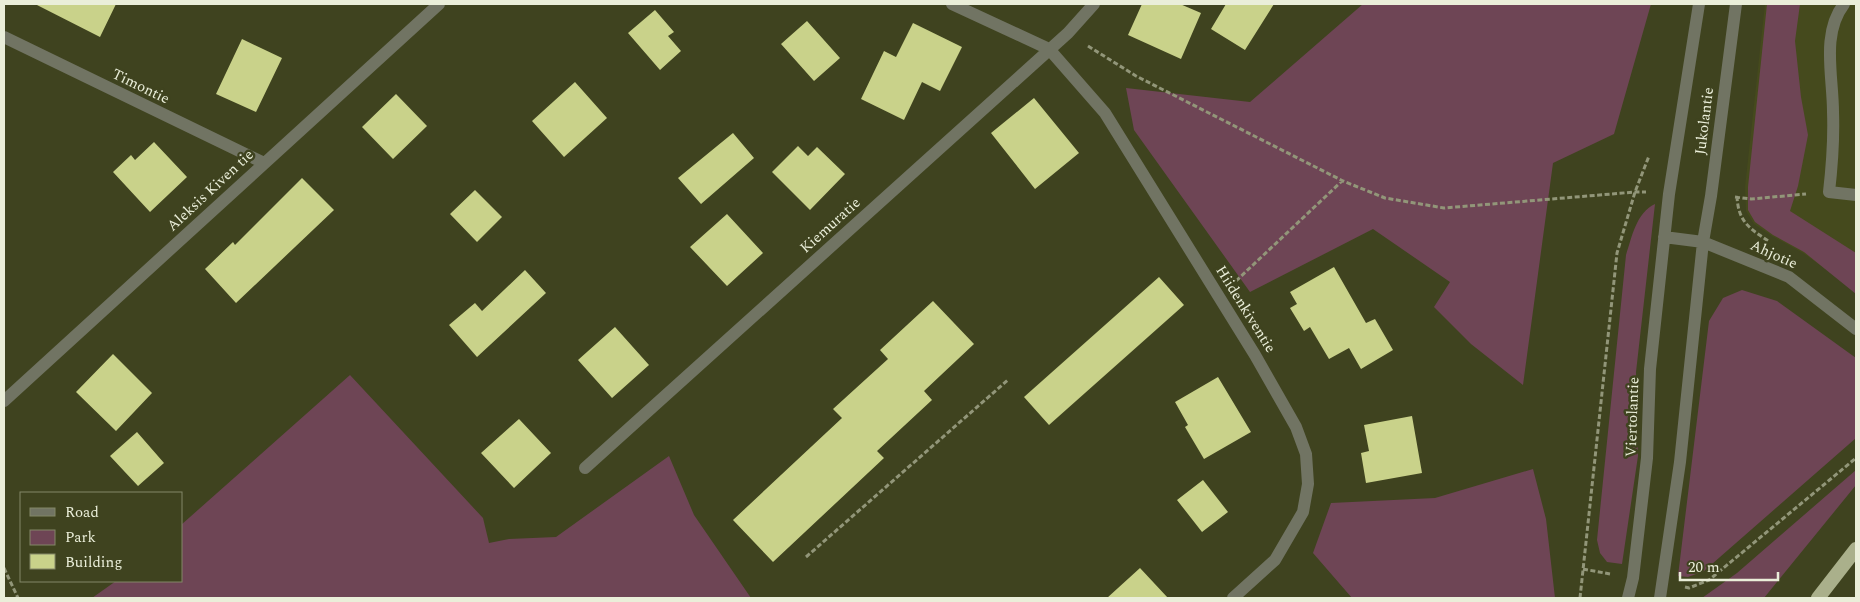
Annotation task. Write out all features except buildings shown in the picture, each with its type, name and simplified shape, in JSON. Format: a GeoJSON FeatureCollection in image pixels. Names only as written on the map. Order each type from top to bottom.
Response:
{"type":"FeatureCollection","features":[{"type":"Feature","properties":{"kind":"highway"},"geometry":{"type":"LineString","coordinates":[[1818,598],[1856,549]]}},
{"type":"Feature","properties":{"kind":"street","name":"Aleksis Kiven tie"},"geometry":{"type":"LineString","coordinates":[[4,401],[439,4]]}},
{"type":"Feature","properties":{"kind":"street"},"geometry":{"type":"LineString","coordinates":[[952,4],[1048,49]]}},
{"type":"Feature","properties":{"kind":"street","name":"Kiemuratie"},"geometry":{"type":"LineString","coordinates":[[585,468],[1068,33],[1094,4]]}},
{"type":"Feature","properties":{"kind":"street","name":"Jukolantie"},"geometry":{"type":"LineString","coordinates":[[1664,237],[1699,4]]}},
{"type":"Feature","properties":{"kind":"street","name":"Jukolantie"},"geometry":{"type":"LineString","coordinates":[[1703,242],[1711,196],[1736,4]]}},
{"type":"Feature","properties":{"kind":"street"},"geometry":{"type":"LineString","coordinates":[[1844,4],[1837,13],[1829,42],[1834,112],[1833,154],[1829,192],[1856,195]]}},
{"type":"Feature","properties":{"kind":"street","name":"Timontie"},"geometry":{"type":"LineString","coordinates":[[4,37],[264,163]]}},
{"type":"Feature","properties":{"kind":"street","name":"Hiidenkiventie"},"geometry":{"type":"LineString","coordinates":[[1048,49],[1105,112],[1255,355],[1296,427],[1306,454],[1308,484],[1303,512],[1276,560],[1233,598]]}},
{"type":"Feature","properties":{"kind":"street","name":"Ahjotie"},"geometry":{"type":"LineString","coordinates":[[1664,237],[1703,242],[1789,277],[1856,329]]}},
{"type":"Feature","properties":{"kind":"street","name":"Viertolantie"},"geometry":{"type":"LineString","coordinates":[[1628,598],[1633,578],[1647,458],[1650,369],[1664,237]]}},
{"type":"Feature","properties":{"kind":"street"},"geometry":{"type":"LineString","coordinates":[[1660,598],[1664,583],[1680,462],[1703,242]]}},
{"type":"Feature","properties":{"kind":"path"},"geometry":{"type":"LineString","coordinates":[[1068,33],[1136,76],[1343,181],[1385,198],[1444,208],[1635,192],[1649,193]]}},
{"type":"Feature","properties":{"kind":"path"},"geometry":{"type":"LineString","coordinates":[[1219,297],[1343,181]]}},
{"type":"Feature","properties":{"kind":"path"},"geometry":{"type":"LineString","coordinates":[[1580,598],[1617,253],[1635,192]]}},
{"type":"Feature","properties":{"kind":"path"},"geometry":{"type":"LineString","coordinates":[[1737,197],[1751,199],[1829,192]]}},
{"type":"Feature","properties":{"kind":"path"},"geometry":{"type":"LineString","coordinates":[[806,557],[1009,379]]}},
{"type":"Feature","properties":{"kind":"path"},"geometry":{"type":"LineString","coordinates":[[1664,583],[1689,588],[1709,580],[1856,458]]}},
{"type":"Feature","properties":{"kind":"path"},"geometry":{"type":"LineString","coordinates":[[4,568],[18,598]]}},
{"type":"Feature","properties":{"kind":"path"},"geometry":{"type":"LineString","coordinates":[[1583,569],[1633,578]]}},
{"type":"Feature","properties":{"kind":"path"},"geometry":{"type":"LineString","coordinates":[[1687,593],[1689,588]]}},
{"type":"Feature","properties":{"kind":"shaded area"},"geometry":{"type":"Polygon","coordinates":[[[1765,4],[1856,4],[1856,291],[1803,253],[1754,224],[1746,211],[1745,187],[1765,4]]]}},
{"type":"Feature","properties":{"kind":"green space"},"geometry":{"type":"Polygon","coordinates":[[[1363,4],[1651,4],[1614,134],[1553,163],[1523,385],[1471,344],[1434,307],[1450,282],[1373,229],[1250,292],[1134,130],[1126,88],[1250,102],[1363,4]]]}},
{"type":"Feature","properties":{"kind":"green space"},"geometry":{"type":"Polygon","coordinates":[[[1767,4],[1800,4],[1795,41],[1801,97],[1808,135],[1798,186],[1790,211],[1856,253],[1856,294],[1804,252],[1773,235],[1755,222],[1748,210],[1748,187],[1767,4]]]}},
{"type":"Feature","properties":{"kind":"green space"},"geometry":{"type":"Polygon","coordinates":[[[1655,204],[1636,372],[1638,456],[1622,564],[1607,562],[1600,553],[1597,540],[1626,255],[1639,219],[1643,213],[1655,204]]]}},
{"type":"Feature","properties":{"kind":"green space"},"geometry":{"type":"Polygon","coordinates":[[[1742,290],[1777,301],[1856,358],[1856,438],[1704,571],[1688,577],[1678,576],[1709,321],[1723,298],[1742,290]]]}},
{"type":"Feature","properties":{"kind":"green space"},"geometry":{"type":"Polygon","coordinates":[[[350,375],[483,518],[489,543],[509,539],[556,537],[669,456],[694,515],[751,598],[92,598],[115,582],[182,582],[182,524],[350,375]]]}},
{"type":"Feature","properties":{"kind":"green space"},"geometry":{"type":"Polygon","coordinates":[[[1533,469],[1546,519],[1555,598],[1352,598],[1313,553],[1331,503],[1435,498],[1533,469]]]}},
{"type":"Feature","properties":{"kind":"green space"},"geometry":{"type":"Polygon","coordinates":[[[1856,470],[1856,485],[1764,598],[1702,598],[1737,573],[1856,470]]]}}]}
